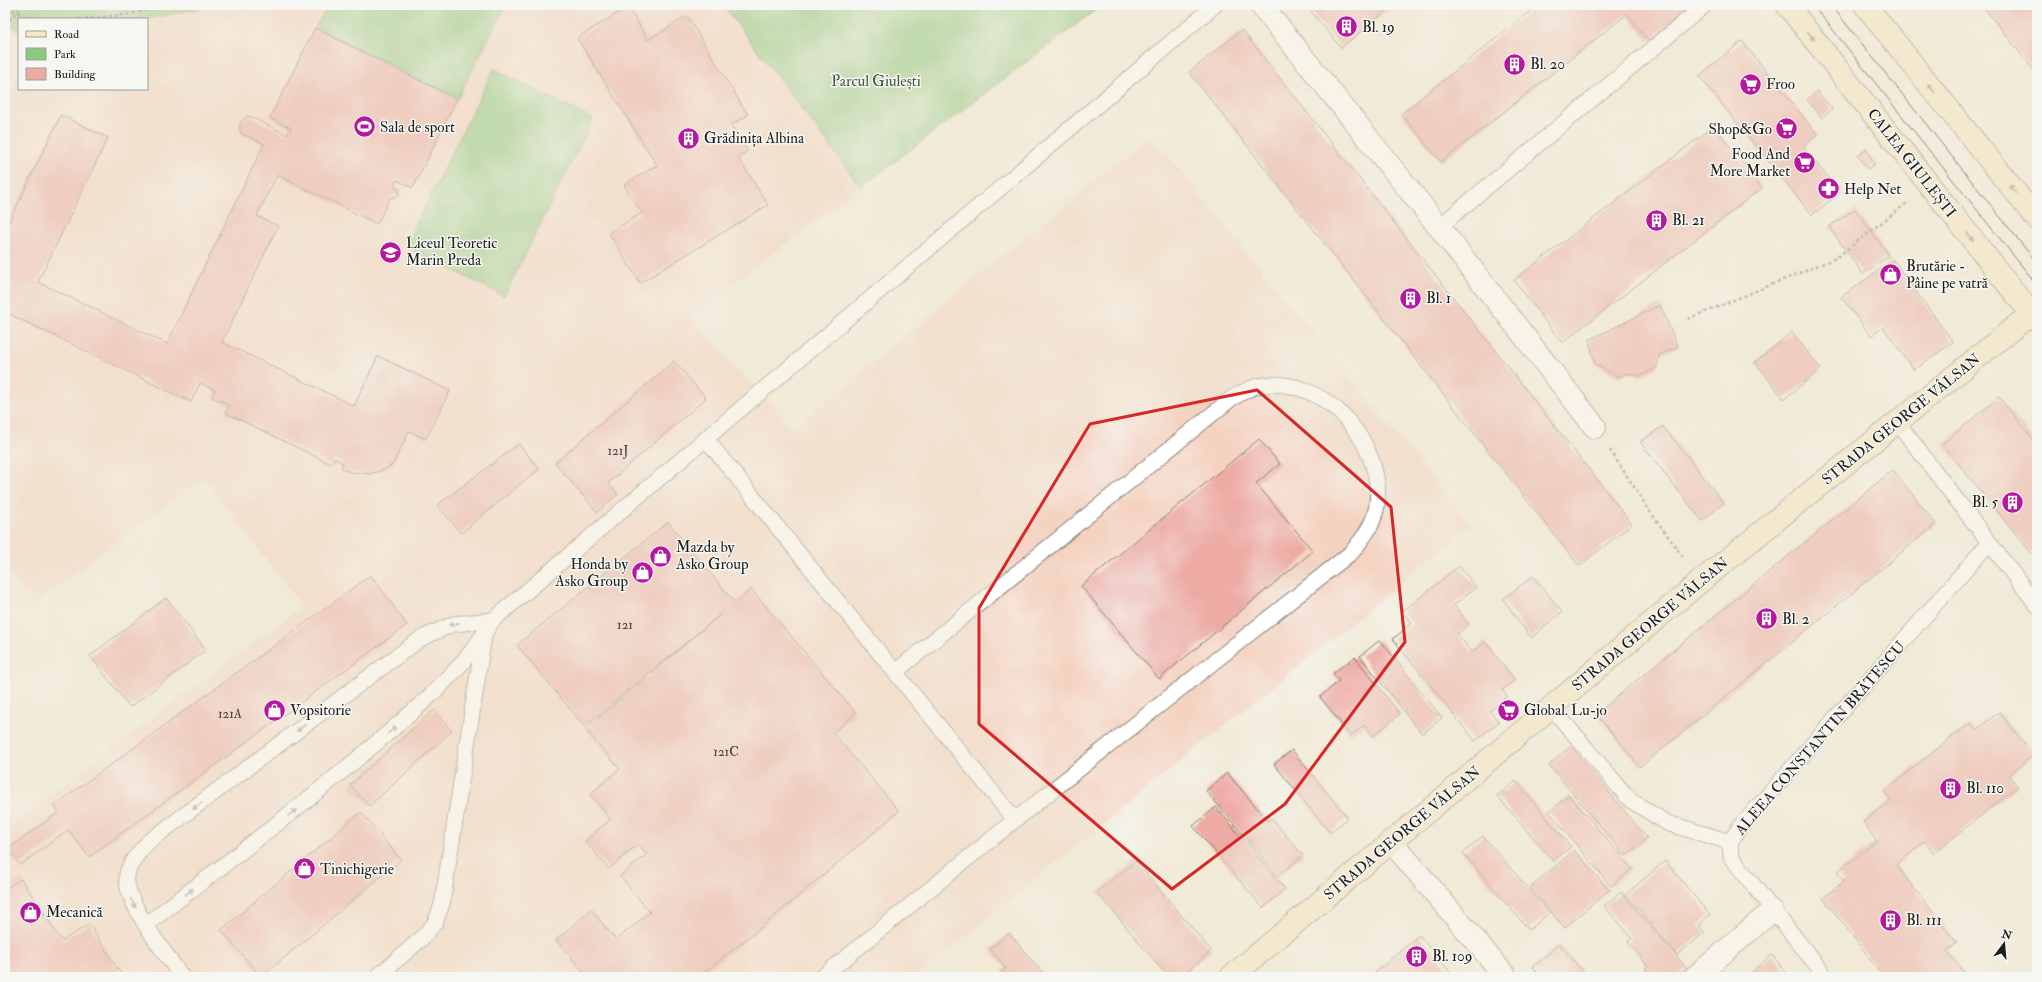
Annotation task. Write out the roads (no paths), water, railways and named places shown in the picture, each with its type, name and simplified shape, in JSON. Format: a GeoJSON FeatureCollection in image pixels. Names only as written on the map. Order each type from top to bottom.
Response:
{"type":"FeatureCollection","features":[{"type":"Feature","properties":{"kind":"street"},"geometry":{"type":"LineString","coordinates":[[1261,5],[1439,226],[1595,427]]}},
{"type":"Feature","properties":{"kind":"street","name":"CALEA GIULEȘTI"},"geometry":{"type":"LineString","coordinates":[[1787,5],[1929,185],[2035,315]]}},
{"type":"Feature","properties":{"kind":"street"},"geometry":{"type":"LineString","coordinates":[[1865,5],[2037,220]]}},
{"type":"Feature","properties":{"kind":"street","name":"STRADA GEORGE VÂLSAN"},"geometry":{"type":"LineString","coordinates":[[1231,977],[1701,581],[1897,422],[2035,315]]}},
{"type":"Feature","properties":{"kind":"street"},"geometry":{"type":"LineString","coordinates":[[1391,841],[1506,977]]}},
{"type":"Feature","properties":{"kind":"street"},"geometry":{"type":"LineString","coordinates":[[1695,977],[1772,911]]}},
{"type":"Feature","properties":{"kind":"lane"},"geometry":{"type":"LineString","coordinates":[[147,924],[319,792],[439,690],[457,670],[493,620],[1215,5]]}},
{"type":"Feature","properties":{"kind":"lane"},"geometry":{"type":"LineString","coordinates":[[1439,226],[1705,5]]}},
{"type":"Feature","properties":{"kind":"lane"},"geometry":{"type":"LineString","coordinates":[[822,977],[1015,820],[1352,552],[1369,531],[1377,505],[1377,480],[1370,453],[1353,427],[1332,405],[1308,393],[1282,385],[1256,386],[1232,398],[895,672]]}},
{"type":"Feature","properties":{"kind":"lane"},"geometry":{"type":"LineString","coordinates":[[1897,422],[2037,606]]}},
{"type":"Feature","properties":{"kind":"lane"},"geometry":{"type":"LineString","coordinates":[[706,439],[1015,820]]}},
{"type":"Feature","properties":{"kind":"lane","name":"ALEEA CONSTANTIN BRĂTESCU"},"geometry":{"type":"LineString","coordinates":[[1826,977],[1772,911],[1731,857],[1730,842],[1740,827],[1989,543]]}},
{"type":"Feature","properties":{"kind":"lane"},"geometry":{"type":"LineString","coordinates":[[182,977],[132,902],[127,885],[127,875],[132,863],[148,842],[420,639],[453,624],[493,620]]}},
{"type":"Feature","properties":{"kind":"lane"},"geometry":{"type":"LineString","coordinates":[[377,977],[421,939],[435,923],[442,904],[485,633]]}},
{"type":"Feature","properties":{"kind":"lane"},"geometry":{"type":"LineString","coordinates":[[1551,707],[1630,800],[1667,822],[1730,842]]}},
{"type":"Feature","properties":{"kind":"tram line"},"geometry":{"type":"LineString","coordinates":[[1813,5],[2037,285]]}},
{"type":"Feature","properties":{"kind":"tram line"},"geometry":{"type":"LineString","coordinates":[[1831,5],[2037,263]]}},
{"type":"Feature","properties":{"kind":"place","name":"Bl. 19"},"geometry":{"type":"Point","coordinates":[1346,27]}},
{"type":"Feature","properties":{"kind":"place","name":"Bl. 20"},"geometry":{"type":"Point","coordinates":[1514,64]}},
{"type":"Feature","properties":{"kind":"place","name":"Froo"},"geometry":{"type":"Point","coordinates":[1751,84]}},
{"type":"Feature","properties":{"kind":"place","name":"Sala de sport"},"geometry":{"type":"Point","coordinates":[365,127]}},
{"type":"Feature","properties":{"kind":"place","name":"Shop&Go"},"geometry":{"type":"Point","coordinates":[1787,129]}},
{"type":"Feature","properties":{"kind":"place","name":"Grădinița Albina"},"geometry":{"type":"Point","coordinates":[689,138]}},
{"type":"Feature","properties":{"kind":"place","name":"Food And More Market"},"geometry":{"type":"Point","coordinates":[1805,163]}},
{"type":"Feature","properties":{"kind":"place","name":"Help Net"},"geometry":{"type":"Point","coordinates":[1828,189]}},
{"type":"Feature","properties":{"kind":"place","name":"Bl. 21"},"geometry":{"type":"Point","coordinates":[1656,220]}},
{"type":"Feature","properties":{"kind":"place","name":"Liceul Teoretic Marin Preda"},"geometry":{"type":"Point","coordinates":[390,252]}},
{"type":"Feature","properties":{"kind":"place","name":"Brutărie - Pâine pe vatră"},"geometry":{"type":"Point","coordinates":[1890,275]}},
{"type":"Feature","properties":{"kind":"place","name":"Bl. 1"},"geometry":{"type":"Point","coordinates":[1410,298]}},
{"type":"Feature","properties":{"kind":"place","name":"Bl. 5"},"geometry":{"type":"Point","coordinates":[2013,502]}},
{"type":"Feature","properties":{"kind":"place","name":"Mazda by Asko Group"},"geometry":{"type":"Point","coordinates":[661,556]}},
{"type":"Feature","properties":{"kind":"place","name":"Honda by Asko Group"},"geometry":{"type":"Point","coordinates":[643,573]}},
{"type":"Feature","properties":{"kind":"place","name":"Bl. 2"},"geometry":{"type":"Point","coordinates":[1766,619]}},
{"type":"Feature","properties":{"kind":"place","name":"Vopsitorie"},"geometry":{"type":"Point","coordinates":[275,710]}},
{"type":"Feature","properties":{"kind":"place","name":"Global. Lu-jo"},"geometry":{"type":"Point","coordinates":[1509,710]}},
{"type":"Feature","properties":{"kind":"place","name":"Bl. 110"},"geometry":{"type":"Point","coordinates":[1951,788]}},
{"type":"Feature","properties":{"kind":"place","name":"Tinichigerie"},"geometry":{"type":"Point","coordinates":[305,869]}},
{"type":"Feature","properties":{"kind":"place","name":"Mecanică"},"geometry":{"type":"Point","coordinates":[31,912]}},
{"type":"Feature","properties":{"kind":"place","name":"Bl. 111"},"geometry":{"type":"Point","coordinates":[1890,920]}},
{"type":"Feature","properties":{"kind":"place","name":"Bl. 109"},"geometry":{"type":"Point","coordinates":[1416,956]}},
{"type":"Feature","properties":{"kind":"park label","name":"Parcul Giulești"},"geometry":{"type":"Point","coordinates":[876,81]}}]}
